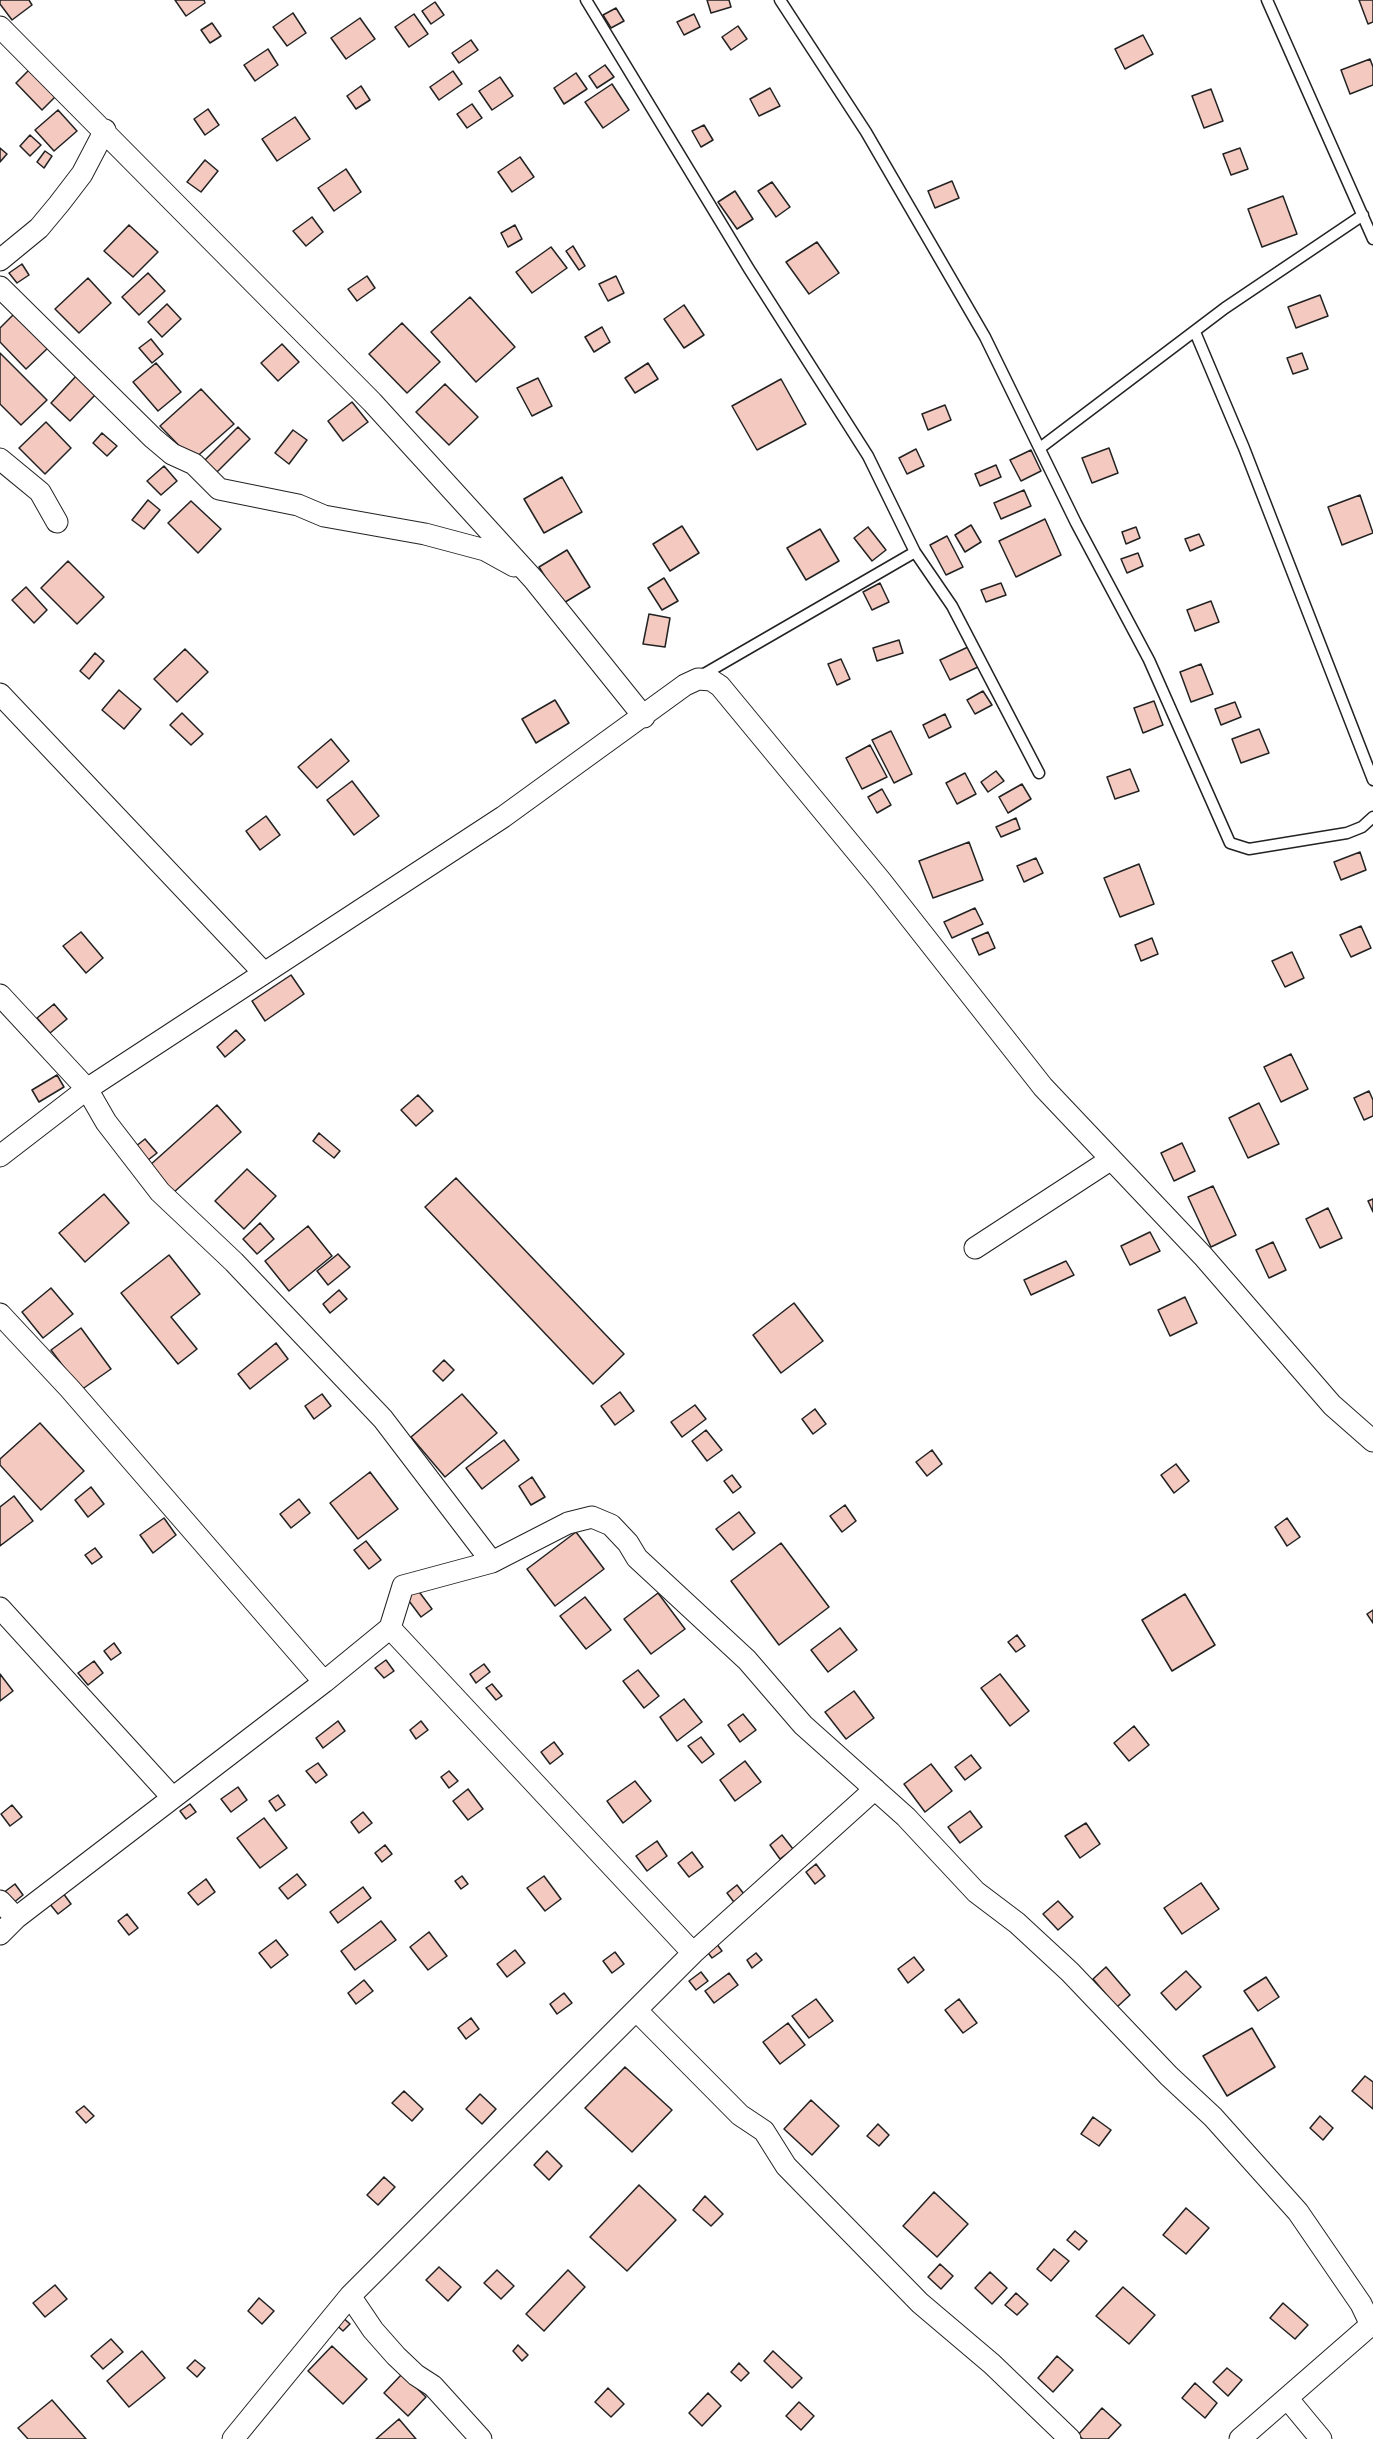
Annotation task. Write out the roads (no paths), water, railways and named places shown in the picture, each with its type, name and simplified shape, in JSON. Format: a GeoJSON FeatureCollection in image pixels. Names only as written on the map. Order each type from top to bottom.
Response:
{"type":"FeatureCollection","features":[{"type":"Feature","properties":{"kind":"street"},"geometry":{"type":"LineString","coordinates":[[0,27],[105,130],[372,402],[534,580],[645,717]]}},
{"type":"Feature","properties":{"kind":"street"},"geometry":{"type":"LineString","coordinates":[[0,260],[39,228],[59,204],[82,174],[105,130]]}},
{"type":"Feature","properties":{"kind":"street"},"geometry":{"type":"LineString","coordinates":[[0,287],[153,438],[172,454],[194,464],[219,489],[298,505],[324,516],[425,534],[485,550],[534,580]]}},
{"type":"Feature","properties":{"kind":"street"},"geometry":{"type":"LineString","coordinates":[[0,459],[40,492],[57,522]]}},
{"type":"Feature","properties":{"kind":"street"},"geometry":{"type":"LineString","coordinates":[[0,1156],[87,1089],[503,818],[686,685],[698,679],[711,680],[720,686],[880,881],[1043,1087],[1203,1256],[1332,1405],[1373,1441]]}},
{"type":"Feature","properties":{"kind":"street"},"geometry":{"type":"LineString","coordinates":[[0,694],[264,973]]}},
{"type":"Feature","properties":{"kind":"street"},"geometry":{"type":"LineString","coordinates":[[0,995],[87,1089],[106,1122],[160,1192],[240,1268],[298,1332],[369,1402],[492,1562]]}},
{"type":"Feature","properties":{"kind":"street"},"geometry":{"type":"LineString","coordinates":[[975,1248],[1110,1160]]}},
{"type":"Feature","properties":{"kind":"street"},"geometry":{"type":"LineString","coordinates":[[0,1314],[70,1389],[324,1682]]}},
{"type":"Feature","properties":{"kind":"street"},"geometry":{"type":"LineString","coordinates":[[0,1934],[16,1918],[324,1682],[390,1628],[403,1586],[492,1562],[568,1523],[592,1517],[611,1525],[628,1543],[637,1558],[694,1608],[747,1660],[803,1725],[906,1817],[976,1892],[1017,1923],[1070,1972],[1169,2076],[1213,2117],[1298,2212],[1361,2304],[1372,2324],[1240,2439]]}},
{"type":"Feature","properties":{"kind":"street"},"geometry":{"type":"LineString","coordinates":[[0,1608],[172,1797]]}},
{"type":"Feature","properties":{"kind":"street"},"geometry":{"type":"LineString","coordinates":[[390,1628],[693,1953]]}},
{"type":"Feature","properties":{"kind":"street"},"geometry":{"type":"LineString","coordinates":[[233,2439],[350,2296],[693,1953],[875,1789]]}},
{"type":"Feature","properties":{"kind":"street"},"geometry":{"type":"LineString","coordinates":[[0,1901],[16,1918]]}},
{"type":"Feature","properties":{"kind":"street"},"geometry":{"type":"LineString","coordinates":[[636,2010],[740,2115],[764,2131],[786,2166],[920,2303],[992,2364],[1070,2439]]}},
{"type":"Feature","properties":{"kind":"street"},"geometry":{"type":"LineString","coordinates":[[350,2296],[373,2330],[396,2355],[416,2375],[433,2386],[482,2439]]}},
{"type":"Feature","properties":{"kind":"street"},"geometry":{"type":"LineString","coordinates":[[1287,2398],[1321,2439]]}},
{"type":"Feature","properties":{"kind":"lane"},"geometry":{"type":"LineString","coordinates":[[586,0],[749,269],[868,456],[915,552],[952,606],[1039,773]]}},
{"type":"Feature","properties":{"kind":"lane"},"geometry":{"type":"LineString","coordinates":[[780,0],[866,132],[959,291],[1076,523],[1149,660],[1230,843],[1249,849],[1347,834],[1362,827],[1373,817]]}},
{"type":"Feature","properties":{"kind":"lane"},"geometry":{"type":"LineString","coordinates":[[1267,0],[1373,239]]}},
{"type":"Feature","properties":{"kind":"lane"},"geometry":{"type":"LineString","coordinates":[[1040,448],[1225,308],[1363,215]]}},
{"type":"Feature","properties":{"kind":"lane"},"geometry":{"type":"LineString","coordinates":[[1195,332],[1255,477],[1373,780]]}},
{"type":"Feature","properties":{"kind":"lane"},"geometry":{"type":"LineString","coordinates":[[686,685],[915,552]]}}]}
